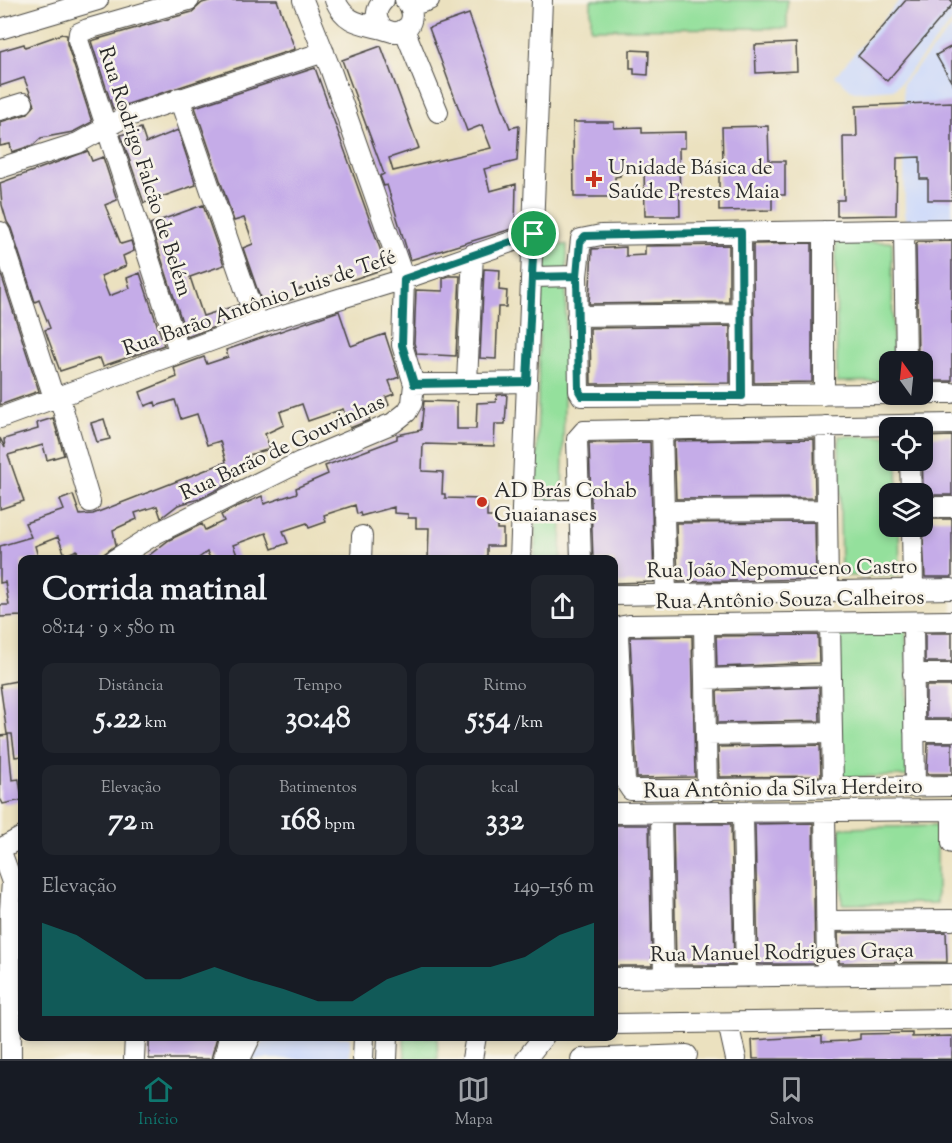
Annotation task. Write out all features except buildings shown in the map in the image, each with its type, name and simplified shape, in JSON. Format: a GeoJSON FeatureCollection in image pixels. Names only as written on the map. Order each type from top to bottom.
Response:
{"type":"FeatureCollection","features":[{"type":"Feature","properties":{"kind":"street"},"geometry":{"type":"LineString","coordinates":[[0,29],[98,0]]}},
{"type":"Feature","properties":{"kind":"street","name":"Rua Rodrigo Falcão de Belém"},"geometry":{"type":"LineString","coordinates":[[179,351],[78,40],[79,33],[88,29],[189,0]]}},
{"type":"Feature","properties":{"kind":"street"},"geometry":{"type":"LineString","coordinates":[[303,0],[324,52],[404,279],[402,345],[414,384],[467,381],[527,382]]}},
{"type":"Feature","properties":{"kind":"street"},"geometry":{"type":"LineString","coordinates":[[335,0],[344,16],[352,21],[396,33],[404,29],[412,19],[415,2]]}},
{"type":"Feature","properties":{"kind":"street"},"geometry":{"type":"LineString","coordinates":[[382,28],[376,15],[378,6],[384,0]]}},
{"type":"Feature","properties":{"kind":"street"},"geometry":{"type":"LineString","coordinates":[[520,555],[542,0]]}},
{"type":"Feature","properties":{"kind":"street"},"geometry":{"type":"LineString","coordinates":[[404,29],[438,112]]}},
{"type":"Feature","properties":{"kind":"street"},"geometry":{"type":"LineString","coordinates":[[0,168],[78,143],[123,118],[324,52]]}},
{"type":"Feature","properties":{"kind":"street"},"geometry":{"type":"LineString","coordinates":[[179,98],[257,324]]}},
{"type":"Feature","properties":{"kind":"street"},"geometry":{"type":"LineString","coordinates":[[0,110],[23,103]]}},
{"type":"Feature","properties":{"kind":"street"},"geometry":{"type":"LineString","coordinates":[[879,394],[587,398],[579,391],[577,276],[580,242],[585,236],[952,229]]}},
{"type":"Feature","properties":{"kind":"street"},"geometry":{"type":"LineString","coordinates":[[904,230],[906,351]]}},
{"type":"Feature","properties":{"kind":"street"},"geometry":{"type":"LineString","coordinates":[[0,231],[90,502]]}},
{"type":"Feature","properties":{"kind":"street"},"geometry":{"type":"LineString","coordinates":[[824,231],[824,395]]}},
{"type":"Feature","properties":{"kind":"street"},"geometry":{"type":"LineString","coordinates":[[741,232],[742,396]]}},
{"type":"Feature","properties":{"kind":"street","name":"Rua Barão Antônio Luis de Tefé"},"geometry":{"type":"LineString","coordinates":[[0,418],[257,324],[404,279],[534,234]]}},
{"type":"Feature","properties":{"kind":"street"},"geometry":{"type":"LineString","coordinates":[[467,381],[473,254]]}},
{"type":"Feature","properties":{"kind":"street"},"geometry":{"type":"LineString","coordinates":[[532,277],[577,276]]}},
{"type":"Feature","properties":{"kind":"street"},"geometry":{"type":"LineString","coordinates":[[577,316],[742,314]]}},
{"type":"Feature","properties":{"kind":"street","name":"Rua Barão de Gouvinhas"},"geometry":{"type":"LineString","coordinates":[[122,555],[157,533],[300,462],[401,418],[412,403],[414,384]]}},
{"type":"Feature","properties":{"kind":"street"},"geometry":{"type":"LineString","coordinates":[[933,393],[952,393]]}},
{"type":"Feature","properties":{"kind":"street"},"geometry":{"type":"LineString","coordinates":[[933,425],[952,424]]}},
{"type":"Feature","properties":{"kind":"street"},"geometry":{"type":"LineString","coordinates":[[826,426],[828,590]]}},
{"type":"Feature","properties":{"kind":"street"},"geometry":{"type":"LineString","coordinates":[[581,555],[577,439],[584,430],[879,426]]}},
{"type":"Feature","properties":{"kind":"street"},"geometry":{"type":"LineString","coordinates":[[662,429],[666,595]]}},
{"type":"Feature","properties":{"kind":"street"},"geometry":{"type":"LineString","coordinates":[[933,507],[952,507]]}},
{"type":"Feature","properties":{"kind":"street"},"geometry":{"type":"LineString","coordinates":[[522,511],[580,510]]}},
{"type":"Feature","properties":{"kind":"street"},"geometry":{"type":"LineString","coordinates":[[663,511],[827,510]]}},
{"type":"Feature","properties":{"kind":"street"},"geometry":{"type":"LineString","coordinates":[[361,555],[362,536]]}},
{"type":"Feature","properties":{"kind":"street"},"geometry":{"type":"LineString","coordinates":[[912,537],[913,590]]}},
{"type":"Feature","properties":{"kind":"street","name":"Rua João Nepomuceno Castro"},"geometry":{"type":"LineString","coordinates":[[618,595],[952,589]]}},
{"type":"Feature","properties":{"kind":"street","name":"Rua Antônio Souza Calheiros"},"geometry":{"type":"LineString","coordinates":[[618,634],[623,626],[629,625],[952,621]]}},
{"type":"Feature","properties":{"kind":"street"},"geometry":{"type":"LineString","coordinates":[[913,622],[915,787]]}},
{"type":"Feature","properties":{"kind":"street"},"geometry":{"type":"LineString","coordinates":[[830,623],[833,787]]}},
{"type":"Feature","properties":{"kind":"street"},"geometry":{"type":"LineString","coordinates":[[704,625],[707,791]]}},
{"type":"Feature","properties":{"kind":"street"},"geometry":{"type":"LineString","coordinates":[[913,674],[952,674]]}},
{"type":"Feature","properties":{"kind":"street"},"geometry":{"type":"LineString","coordinates":[[705,679],[830,675]]}},
{"type":"Feature","properties":{"kind":"street"},"geometry":{"type":"LineString","coordinates":[[618,718],[625,781],[631,790],[638,792],[952,786]]}},
{"type":"Feature","properties":{"kind":"street"},"geometry":{"type":"LineString","coordinates":[[914,731],[952,731]]}},
{"type":"Feature","properties":{"kind":"street"},"geometry":{"type":"LineString","coordinates":[[706,735],[831,733]]}},
{"type":"Feature","properties":{"kind":"street"},"geometry":{"type":"LineString","coordinates":[[952,810],[952,843]]}},
{"type":"Feature","properties":{"kind":"street","name":"Rua Antônio da Silva Herdeiro"},"geometry":{"type":"LineString","coordinates":[[618,813],[743,814],[952,810]]}},
{"type":"Feature","properties":{"kind":"street"},"geometry":{"type":"LineString","coordinates":[[825,812],[827,976]]}},
{"type":"Feature","properties":{"kind":"street"},"geometry":{"type":"LineString","coordinates":[[661,814],[664,979]]}},
{"type":"Feature","properties":{"kind":"street"},"geometry":{"type":"LineString","coordinates":[[743,814],[746,977]]}},
{"type":"Feature","properties":{"kind":"street"},"geometry":{"type":"LineString","coordinates":[[11,1059],[6,986],[16,911],[12,882],[0,849],[18,839]]}},
{"type":"Feature","properties":{"kind":"street"},"geometry":{"type":"LineString","coordinates":[[826,921],[952,920]]}},
{"type":"Feature","properties":{"kind":"street","name":"Rua Manuel Rodrigues Graça"},"geometry":{"type":"LineString","coordinates":[[618,978],[952,974]]}},
{"type":"Feature","properties":{"kind":"street"},"geometry":{"type":"LineString","coordinates":[[618,1024],[952,1019]]}},
{"type":"Feature","properties":{"kind":"street"},"geometry":{"type":"LineString","coordinates":[[728,1023],[736,1059]]}},
{"type":"Feature","properties":{"kind":"street"},"geometry":{"type":"LineString","coordinates":[[134,1059],[135,1041]]}},
{"type":"Feature","properties":{"kind":"street"},"geometry":{"type":"LineString","coordinates":[[224,1059],[228,1041]]}},
{"type":"Feature","properties":{"kind":"street"},"geometry":{"type":"LineString","coordinates":[[240,1059],[249,1041]]}},
{"type":"Feature","properties":{"kind":"street"},"geometry":{"type":"LineString","coordinates":[[363,1059],[364,1041]]}},
{"type":"Feature","properties":{"kind":"street"},"geometry":{"type":"LineString","coordinates":[[387,1059],[388,1041]]}},
{"type":"Feature","properties":{"kind":"street"},"geometry":{"type":"LineString","coordinates":[[472,1059],[475,1041]]}},
{"type":"Feature","properties":{"kind":"street"},"geometry":{"type":"LineString","coordinates":[[526,1059],[540,1041]]}},
{"type":"Feature","properties":{"kind":"street"},"geometry":{"type":"LineString","coordinates":[[581,1059],[687,1055]]}},
{"type":"Feature","properties":{"kind":"shaded area"},"geometry":{"type":"Polygon","coordinates":[[[900,0],[952,0],[952,22],[895,89],[854,92],[835,76],[900,0]]]}},
{"type":"Feature","properties":{"kind":"shaded area"},"geometry":{"type":"Polygon","coordinates":[[[952,27],[952,221],[905,221],[903,83],[952,27]]]}},
{"type":"Feature","properties":{"kind":"shaded area"},"geometry":{"type":"Polygon","coordinates":[[[263,1041],[350,1041],[350,1059],[252,1059],[263,1041]]]}},
{"type":"Feature","properties":{"kind":"green space"},"geometry":{"type":"Polygon","coordinates":[[[591,0],[787,0],[787,28],[591,29],[591,0]]]}},
{"type":"Feature","properties":{"kind":"green space"},"geometry":{"type":"Polygon","coordinates":[[[892,242],[893,351],[879,351],[879,381],[837,382],[836,243],[892,242]]]}},
{"type":"Feature","properties":{"kind":"green space"},"geometry":{"type":"Polygon","coordinates":[[[541,244],[567,245],[561,555],[535,555],[541,244]]]}},
{"type":"Feature","properties":{"kind":"green space"},"geometry":{"type":"Polygon","coordinates":[[[839,436],[879,436],[879,471],[897,471],[898,483],[879,483],[879,537],[899,537],[900,575],[841,576],[839,436]]]}},
{"type":"Feature","properties":{"kind":"green space"},"geometry":{"type":"Polygon","coordinates":[[[906,628],[909,776],[839,777],[836,629],[906,628]]]}},
{"type":"Feature","properties":{"kind":"green space"},"geometry":{"type":"Polygon","coordinates":[[[937,826],[937,903],[842,904],[840,828],[937,826]]]}},
{"type":"Feature","properties":{"kind":"green space"},"geometry":{"type":"Polygon","coordinates":[[[404,1041],[437,1041],[438,1059],[405,1059],[404,1041]]]}},
{"type":"Feature","properties":{"kind":"place","name":"Unidade Básica de Saúde Prestes Maia"},"geometry":{"type":"Point","coordinates":[594,179]}},
{"type":"Feature","properties":{"kind":"place","name":"AD Brás Cohab Guaianases"},"geometry":{"type":"Point","coordinates":[482,502]}},
{"type":"Feature","properties":{"kind":"route"},"geometry":{"type":"LineString","coordinates":[[534,234],[404,279],[402,345],[414,384],[467,381],[527,382],[532,277],[577,276],[579,391],[582,396],[587,398],[742,396],[741,232],[585,236],[580,242],[577,276],[532,277],[534,234]]}}]}
